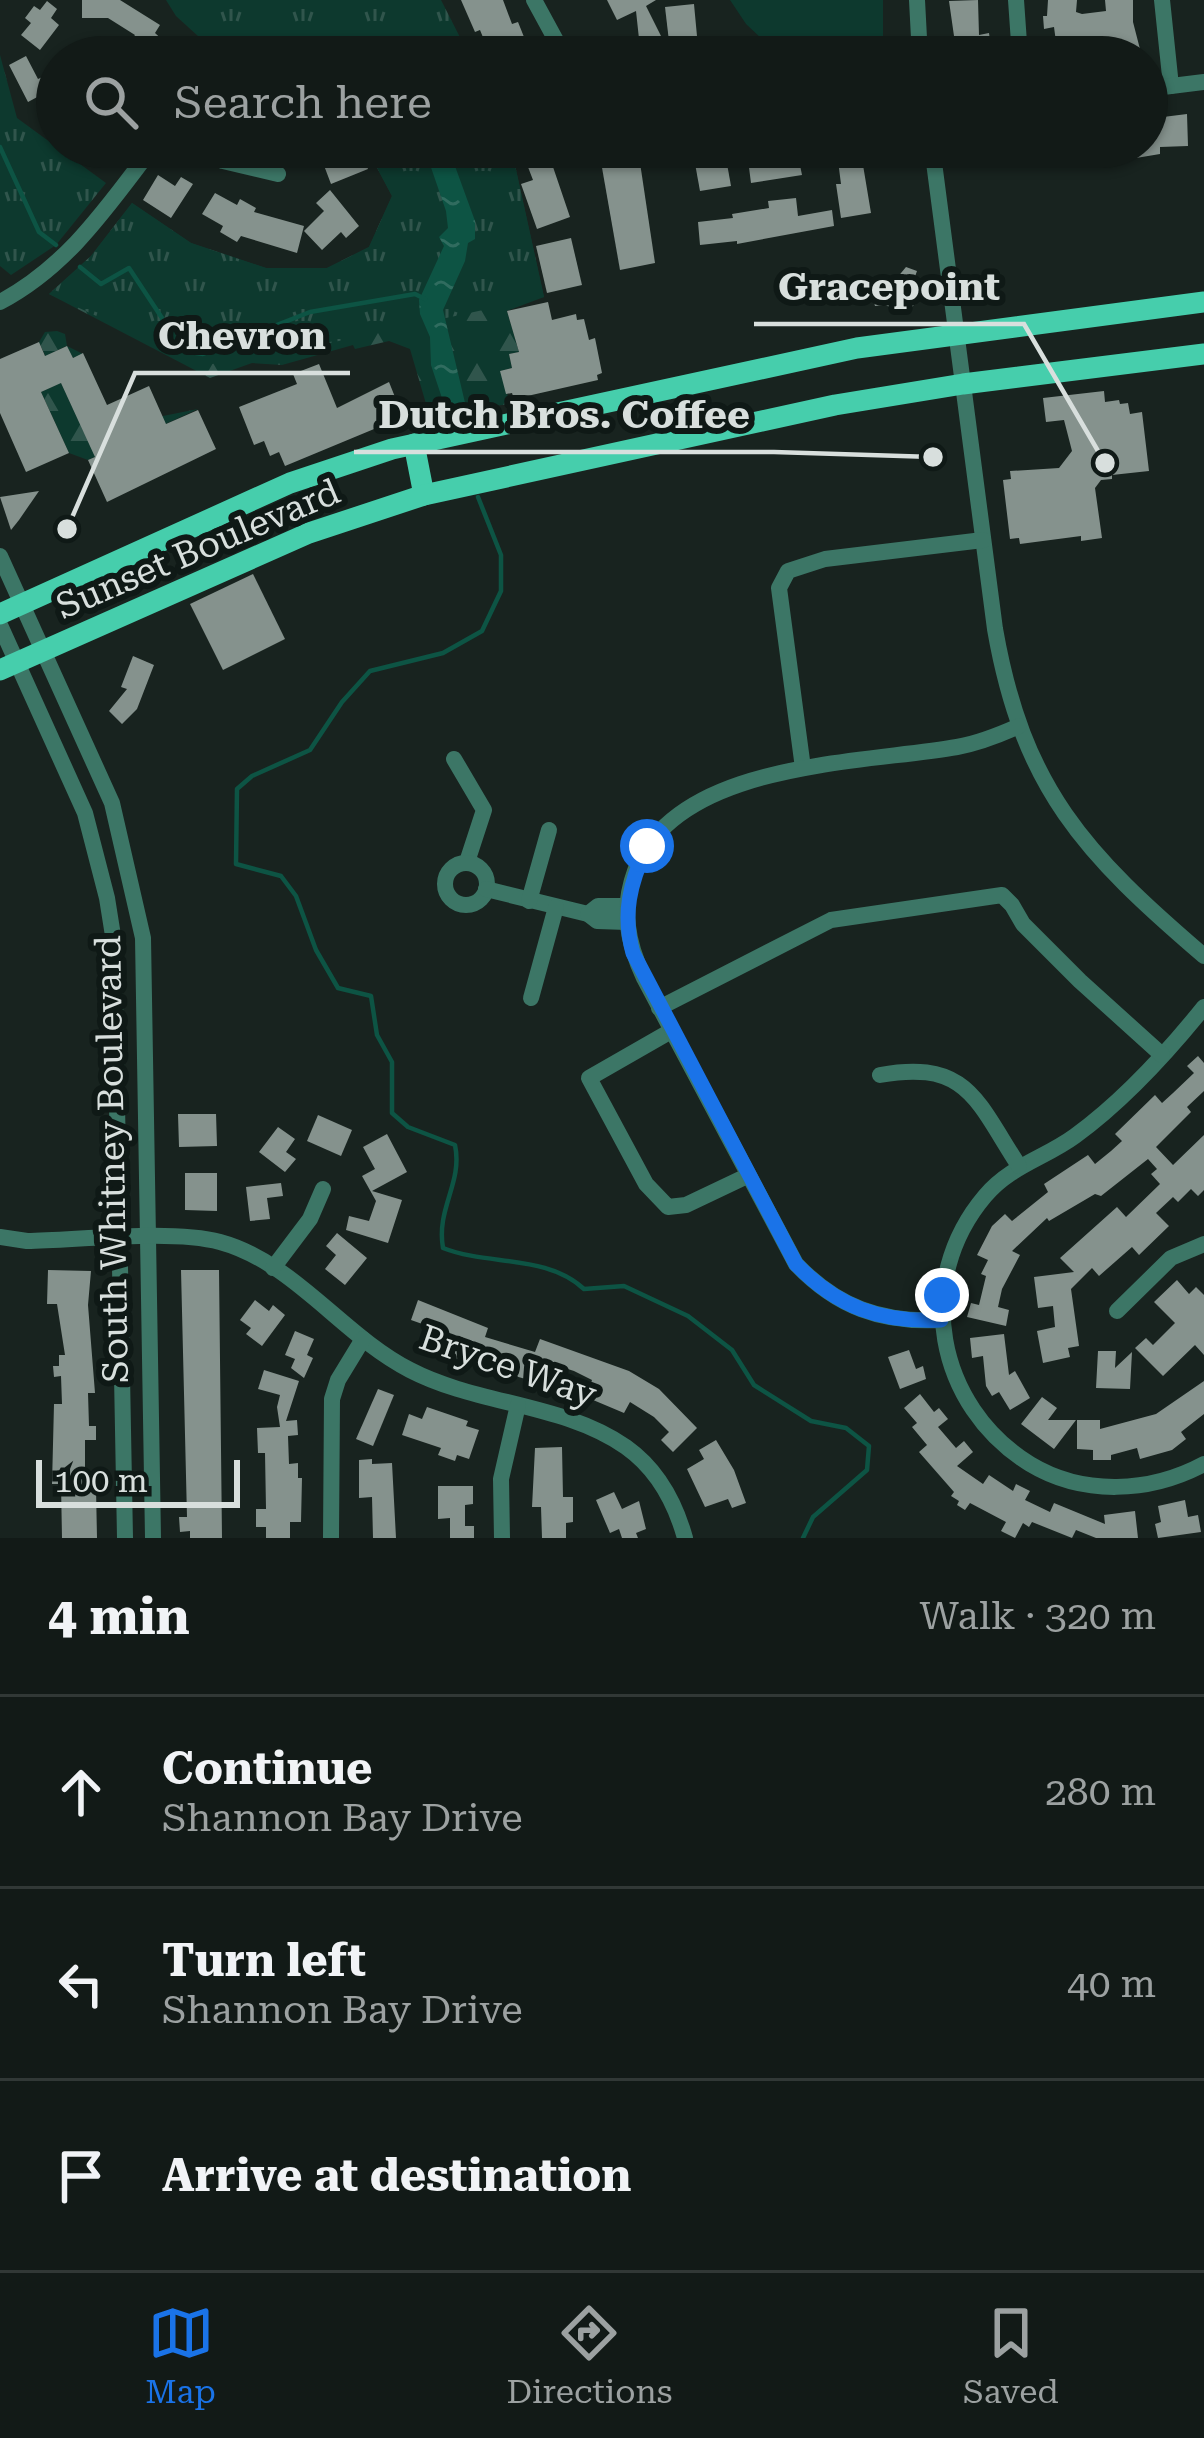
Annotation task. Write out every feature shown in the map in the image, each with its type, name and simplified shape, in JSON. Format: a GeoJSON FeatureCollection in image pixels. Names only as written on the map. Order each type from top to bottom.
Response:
{"type":"FeatureCollection","features":[{"type":"Feature","properties":{"kind":"main road","name":"Sunset Boulevard"},"geometry":{"type":"LineString","coordinates":[[0,614],[290,483],[414,444],[812,357],[957,333],[1204,302]]}},
{"type":"Feature","properties":{"kind":"main road","name":"Sunset Boulevard"},"geometry":{"type":"LineString","coordinates":[[9,666],[309,533],[424,495],[835,405],[1204,354]]}},
{"type":"Feature","properties":{"kind":"main road"},"geometry":{"type":"LineString","coordinates":[[414,444],[424,495]]}},
{"type":"Feature","properties":{"kind":"street"},"geometry":{"type":"LineString","coordinates":[[534,0],[554,36]]}},
{"type":"Feature","properties":{"kind":"street"},"geometry":{"type":"LineString","coordinates":[[917,0],[919,36]]}},
{"type":"Feature","properties":{"kind":"street"},"geometry":{"type":"LineString","coordinates":[[1016,0],[1019,36]]}},
{"type":"Feature","properties":{"kind":"street"},"geometry":{"type":"LineString","coordinates":[[1162,0],[1166,36]]}},
{"type":"Feature","properties":{"kind":"street"},"geometry":{"type":"LineString","coordinates":[[1168,52],[1172,86]]}},
{"type":"Feature","properties":{"kind":"street"},"geometry":{"type":"LineString","coordinates":[[1168,86],[1204,82]]}},
{"type":"Feature","properties":{"kind":"street"},"geometry":{"type":"LineString","coordinates":[[0,302],[68,256],[136,168]]}},
{"type":"Feature","properties":{"kind":"street"},"geometry":{"type":"LineString","coordinates":[[253,168],[278,174]]}},
{"type":"Feature","properties":{"kind":"street"},"geometry":{"type":"LineString","coordinates":[[935,168],[1001,667],[1019,726],[1045,782],[1083,840],[1124,886],[1204,956]]}},
{"type":"Feature","properties":{"kind":"street"},"geometry":{"type":"LineString","coordinates":[[803,768],[779,588],[788,571],[825,560],[983,540]]}},
{"type":"Feature","properties":{"kind":"street","name":"South Whitney Boulevard"},"geometry":{"type":"LineString","coordinates":[[0,556],[112,803],[135,892],[146,988],[153,1538]]}},
{"type":"Feature","properties":{"kind":"street","name":"South Whitney Boulevard"},"geometry":{"type":"LineString","coordinates":[[0,625],[9,666],[85,813],[107,898],[117,990],[124,1538]]}},
{"type":"Feature","properties":{"kind":"street"},"geometry":{"type":"LineString","coordinates":[[941,1320],[884,1318],[835,1299],[796,1264],[633,953],[627,914],[630,888],[647,846],[682,811],[723,793],[803,768],[960,747],[1019,726]]}},
{"type":"Feature","properties":{"kind":"street"},"geometry":{"type":"LineString","coordinates":[[454,759],[484,810],[467,862],[448,871],[445,878],[447,894],[468,905],[483,897],[486,889],[484,873],[467,862]]}},
{"type":"Feature","properties":{"kind":"street"},"geometry":{"type":"LineString","coordinates":[[529,901],[549,830]]}},
{"type":"Feature","properties":{"kind":"street"},"geometry":{"type":"LineString","coordinates":[[486,889],[588,914],[598,907],[627,914]]}},
{"type":"Feature","properties":{"kind":"street"},"geometry":{"type":"LineString","coordinates":[[659,1008],[831,920],[1002,895],[1023,924],[1080,982],[1162,1055]]}},
{"type":"Feature","properties":{"kind":"street"},"geometry":{"type":"LineString","coordinates":[[531,998],[556,907]]}},
{"type":"Feature","properties":{"kind":"street"},"geometry":{"type":"LineString","coordinates":[[1203,1467],[1125,1487],[1072,1482],[1030,1464],[988,1430],[973,1411],[950,1368],[941,1320],[947,1268],[967,1221],[1000,1180],[1073,1138],[1162,1055],[1204,1007]]}},
{"type":"Feature","properties":{"kind":"street"},"geometry":{"type":"LineString","coordinates":[[671,1031],[589,1078],[646,1184],[668,1207],[686,1205],[747,1175]]}},
{"type":"Feature","properties":{"kind":"street"},"geometry":{"type":"LineString","coordinates":[[880,1075],[928,1070],[962,1085],[1019,1166]]}},
{"type":"Feature","properties":{"kind":"street"},"geometry":{"type":"LineString","coordinates":[[273,1268],[310,1219],[323,1189]]}},
{"type":"Feature","properties":{"kind":"street","name":"Bryce Way"},"geometry":{"type":"LineString","coordinates":[[0,1238],[219,1241],[273,1268],[416,1374],[589,1428],[641,1458],[668,1495],[685,1538]]}},
{"type":"Feature","properties":{"kind":"street"},"geometry":{"type":"LineString","coordinates":[[1117,1310],[1171,1258],[1204,1244]]}},
{"type":"Feature","properties":{"kind":"street"},"geometry":{"type":"LineString","coordinates":[[331,1538],[332,1399],[363,1339]]}},
{"type":"Feature","properties":{"kind":"street"},"geometry":{"type":"LineString","coordinates":[[502,1538],[501,1479],[518,1405]]}},
{"type":"Feature","properties":{"kind":"green space"},"geometry":{"type":"Polygon","coordinates":[[[166,0],[441,0],[459,36],[198,36],[166,0]]]}},
{"type":"Feature","properties":{"kind":"green space"},"geometry":{"type":"Polygon","coordinates":[[[730,0],[883,0],[883,36],[759,36],[730,0]]]}},
{"type":"Feature","properties":{"kind":"green space"},"geometry":{"type":"Polygon","coordinates":[[[0,55],[17,118],[36,132],[36,168],[85,168],[106,183],[56,245],[11,275],[0,266],[0,55]]]}},
{"type":"Feature","properties":{"kind":"green space"},"geometry":{"type":"Polygon","coordinates":[[[377,168],[516,168],[544,297],[507,311],[519,352],[509,354],[512,368],[501,371],[510,404],[429,414],[410,349],[389,341],[355,349],[353,345],[282,365],[252,363],[210,378],[49,294],[91,256],[132,203],[191,243],[266,268],[327,268],[369,247],[392,196],[377,168]]]}},
{"type":"Feature","properties":{"kind":"green space"},"geometry":{"type":"Polygon","coordinates":[[[377,168],[516,168],[544,297],[204,366],[49,294],[91,256],[132,203],[191,243],[266,268],[327,268],[369,247],[392,196],[377,168]]]}},
{"type":"Feature","properties":{"kind":"green space"},"geometry":{"type":"Polygon","coordinates":[[[45,332],[65,334],[67,346],[83,354],[73,358],[66,346],[48,355],[92,449],[163,416],[198,409],[88,460],[69,453],[41,392],[58,384],[39,342],[45,332]]]}},
{"type":"Feature","properties":{"kind":"water"},"geometry":{"type":"Polygon","coordinates":[[[431,168],[456,168],[475,221],[475,239],[468,243],[443,310],[466,407],[466,419],[455,421],[455,410],[442,398],[431,365],[430,337],[419,300],[444,246],[439,237],[448,228],[431,168]]]}},
{"type":"Feature","properties":{"kind":"building"},"geometry":{"type":"Polygon","coordinates":[[[82,0],[120,0],[160,25],[155,33],[158,36],[134,36],[108,18],[82,18],[82,0]]]}},
{"type":"Feature","properties":{"kind":"building"},"geometry":{"type":"Polygon","coordinates":[[[461,0],[503,0],[512,24],[518,22],[524,36],[482,36],[480,30],[475,32],[461,0]]]}},
{"type":"Feature","properties":{"kind":"building"},"geometry":{"type":"Polygon","coordinates":[[[607,0],[656,0],[646,6],[661,36],[639,36],[636,11],[617,20],[607,0]]]}},
{"type":"Feature","properties":{"kind":"building"},"geometry":{"type":"Polygon","coordinates":[[[978,0],[979,35],[989,36],[954,36],[949,1],[978,0]]]}},
{"type":"Feature","properties":{"kind":"building"},"geometry":{"type":"Polygon","coordinates":[[[1048,0],[1077,0],[1076,12],[1082,14],[1106,11],[1105,0],[1133,0],[1137,36],[1055,36],[1054,27],[1044,29],[1043,16],[1047,16],[1048,0]]]}},
{"type":"Feature","properties":{"kind":"building"},"geometry":{"type":"Polygon","coordinates":[[[47,1],[57,9],[51,18],[59,25],[51,36],[36,36],[36,47],[21,35],[31,23],[25,18],[34,6],[40,10],[47,1]]]}},
{"type":"Feature","properties":{"kind":"building"},"geometry":{"type":"Polygon","coordinates":[[[694,4],[697,36],[668,36],[665,7],[694,4]]]}},
{"type":"Feature","properties":{"kind":"building"},"geometry":{"type":"Polygon","coordinates":[[[26,56],[36,75],[36,98],[28,102],[9,65],[26,56]]]}},
{"type":"Feature","properties":{"kind":"building"},"geometry":{"type":"Polygon","coordinates":[[[1187,114],[1188,146],[1168,147],[1168,116],[1187,114]]]}},
{"type":"Feature","properties":{"kind":"building"},"geometry":{"type":"Polygon","coordinates":[[[325,168],[368,168],[368,169],[331,184],[325,168]]]}},
{"type":"Feature","properties":{"kind":"building"},"geometry":{"type":"Polygon","coordinates":[[[528,168],[553,168],[570,217],[537,229],[521,184],[533,180],[528,168]]]}},
{"type":"Feature","properties":{"kind":"building"},"geometry":{"type":"Polygon","coordinates":[[[602,168],[641,168],[655,263],[620,270],[602,168]]]}},
{"type":"Feature","properties":{"kind":"building"},"geometry":{"type":"Polygon","coordinates":[[[696,168],[728,168],[731,186],[700,191],[696,168]]]}},
{"type":"Feature","properties":{"kind":"building"},"geometry":{"type":"Polygon","coordinates":[[[749,168],[801,168],[802,175],[751,183],[749,168]]]}},
{"type":"Feature","properties":{"kind":"building"},"geometry":{"type":"Polygon","coordinates":[[[839,168],[864,168],[871,213],[841,218],[836,184],[841,184],[839,168]]]}},
{"type":"Feature","properties":{"kind":"building"},"geometry":{"type":"Polygon","coordinates":[[[158,175],[175,186],[181,177],[193,184],[171,218],[143,200],[158,175]]]}},
{"type":"Feature","properties":{"kind":"building"},"geometry":{"type":"Polygon","coordinates":[[[330,190],[359,226],[346,238],[341,232],[322,250],[304,231],[324,211],[316,203],[330,190]]]}},
{"type":"Feature","properties":{"kind":"building"},"geometry":{"type":"Polygon","coordinates":[[[215,193],[237,205],[240,199],[256,208],[254,212],[304,226],[297,253],[241,236],[237,242],[220,232],[223,226],[202,214],[215,193]]]}},
{"type":"Feature","properties":{"kind":"building"},"geometry":{"type":"Polygon","coordinates":[[[796,198],[798,216],[832,210],[834,226],[737,244],[700,245],[698,222],[733,218],[732,214],[769,208],[768,201],[796,198]]]}},
{"type":"Feature","properties":{"kind":"building"},"geometry":{"type":"Polygon","coordinates":[[[571,238],[582,285],[547,293],[536,246],[571,238]]]}},
{"type":"Feature","properties":{"kind":"building"},"geometry":{"type":"Polygon","coordinates":[[[906,267],[917,271],[913,282],[918,302],[904,313],[875,306],[872,294],[891,285],[906,267]]]}},
{"type":"Feature","properties":{"kind":"building"},"geometry":{"type":"Polygon","coordinates":[[[548,302],[552,320],[576,314],[577,320],[584,319],[589,340],[595,338],[602,373],[598,380],[514,399],[512,393],[506,394],[500,371],[512,368],[509,354],[519,352],[507,311],[548,302]]]}},
{"type":"Feature","properties":{"kind":"building"},"geometry":{"type":"Polygon","coordinates":[[[39,342],[45,356],[67,346],[73,358],[83,353],[107,405],[149,386],[166,424],[198,410],[216,449],[107,502],[88,460],[95,457],[61,383],[41,392],[69,453],[26,472],[0,413],[0,359],[39,342]]]}},
{"type":"Feature","properties":{"kind":"building"},"geometry":{"type":"Polygon","coordinates":[[[319,364],[337,408],[389,382],[403,417],[285,466],[279,452],[270,456],[264,441],[254,445],[239,407],[297,384],[293,374],[319,364]]]}},
{"type":"Feature","properties":{"kind":"building"},"geometry":{"type":"Polygon","coordinates":[[[1104,391],[1105,402],[1119,400],[1128,403],[1130,414],[1142,412],[1149,471],[1112,475],[1095,488],[1102,538],[1020,544],[1019,538],[1010,539],[1003,480],[1011,479],[1010,471],[1059,468],[1072,451],[1064,420],[1046,422],[1043,398],[1104,391]]]}},
{"type":"Feature","properties":{"kind":"building"},"geometry":{"type":"Polygon","coordinates":[[[39,491],[19,520],[11,530],[0,497],[39,491]]]}},
{"type":"Feature","properties":{"kind":"building"},"geometry":{"type":"Polygon","coordinates":[[[253,574],[285,639],[223,670],[190,604],[253,574]]]}},
{"type":"Feature","properties":{"kind":"building"},"geometry":{"type":"Polygon","coordinates":[[[133,656],[154,665],[137,709],[122,724],[109,711],[127,689],[121,687],[133,656]]]}},
{"type":"Feature","properties":{"kind":"building"},"geometry":{"type":"Polygon","coordinates":[[[1198,1056],[1204,1063],[1204,1091],[1187,1107],[1191,1112],[1156,1147],[1173,1165],[1204,1135],[1204,1190],[1198,1196],[1191,1189],[1178,1202],[1173,1197],[1156,1213],[1169,1226],[1139,1255],[1132,1247],[1099,1276],[1092,1268],[1071,1289],[1079,1346],[1068,1348],[1070,1357],[1043,1363],[1037,1331],[1055,1327],[1053,1306],[1038,1308],[1034,1277],[1074,1272],[1060,1258],[1117,1207],[1126,1217],[1160,1184],[1151,1174],[1157,1169],[1148,1159],[1101,1196],[1095,1194],[1047,1218],[1012,1251],[1020,1255],[998,1307],[1009,1310],[1006,1326],[967,1317],[971,1303],[979,1305],[986,1276],[981,1274],[988,1260],[977,1255],[992,1226],[1005,1214],[1012,1221],[1048,1192],[1044,1184],[1088,1155],[1095,1164],[1111,1151],[1122,1141],[1115,1134],[1155,1095],[1162,1103],[1194,1073],[1187,1066],[1198,1056]]]}},
{"type":"Feature","properties":{"kind":"building"},"geometry":{"type":"Polygon","coordinates":[[[178,1114],[216,1114],[217,1146],[179,1147],[178,1114]]]}},
{"type":"Feature","properties":{"kind":"building"},"geometry":{"type":"Polygon","coordinates":[[[318,1115],[352,1130],[341,1156],[307,1141],[318,1115]]]}},
{"type":"Feature","properties":{"kind":"building"},"geometry":{"type":"Polygon","coordinates":[[[278,1127],[295,1139],[286,1152],[296,1159],[285,1172],[259,1152],[278,1127]]]}},
{"type":"Feature","properties":{"kind":"building"},"geometry":{"type":"Polygon","coordinates":[[[387,1134],[407,1172],[372,1191],[402,1200],[388,1243],[346,1230],[349,1216],[369,1221],[376,1201],[362,1176],[375,1169],[363,1147],[387,1134]]]}},
{"type":"Feature","properties":{"kind":"building"},"geometry":{"type":"Polygon","coordinates":[[[185,1173],[217,1173],[217,1211],[185,1210],[185,1173]]]}},
{"type":"Feature","properties":{"kind":"building"},"geometry":{"type":"Polygon","coordinates":[[[281,1183],[283,1196],[267,1198],[270,1219],[250,1221],[246,1187],[281,1183]]]}},
{"type":"Feature","properties":{"kind":"building"},"geometry":{"type":"Polygon","coordinates":[[[337,1233],[367,1258],[345,1285],[325,1269],[336,1255],[326,1246],[337,1233]]]}},
{"type":"Feature","properties":{"kind":"building"},"geometry":{"type":"Polygon","coordinates":[[[48,1270],[91,1271],[88,1305],[95,1393],[88,1393],[89,1426],[96,1426],[96,1440],[85,1440],[85,1488],[96,1488],[97,1538],[62,1538],[61,1484],[52,1484],[54,1404],[62,1404],[61,1376],[54,1377],[53,1366],[59,1366],[59,1355],[65,1355],[57,1304],[47,1304],[48,1270]]]}},
{"type":"Feature","properties":{"kind":"building"},"geometry":{"type":"Polygon","coordinates":[[[181,1270],[219,1270],[222,1538],[190,1538],[190,1531],[180,1532],[179,1517],[187,1517],[181,1270]]]}},
{"type":"Feature","properties":{"kind":"building"},"geometry":{"type":"Polygon","coordinates":[[[1177,1280],[1189,1294],[1196,1287],[1204,1295],[1204,1355],[1195,1345],[1163,1376],[1135,1348],[1146,1338],[1153,1345],[1175,1323],[1154,1302],[1177,1280]]]}},
{"type":"Feature","properties":{"kind":"building"},"geometry":{"type":"Polygon","coordinates":[[[255,1300],[285,1315],[262,1346],[246,1334],[251,1328],[240,1320],[255,1300]]]}},
{"type":"Feature","properties":{"kind":"building"},"geometry":{"type":"Polygon","coordinates":[[[418,1300],[488,1328],[485,1337],[535,1352],[540,1339],[629,1371],[659,1389],[697,1428],[673,1452],[661,1440],[669,1432],[654,1417],[630,1402],[624,1413],[586,1397],[592,1380],[574,1371],[549,1363],[543,1384],[487,1368],[490,1356],[463,1346],[458,1359],[421,1346],[428,1326],[411,1320],[418,1300]]]}},
{"type":"Feature","properties":{"kind":"building"},"geometry":{"type":"Polygon","coordinates":[[[295,1331],[314,1339],[307,1355],[313,1358],[304,1378],[291,1368],[295,1359],[285,1355],[295,1331]]]}},
{"type":"Feature","properties":{"kind":"building"},"geometry":{"type":"Polygon","coordinates":[[[1004,1334],[1009,1375],[1015,1371],[1030,1398],[1010,1410],[999,1392],[992,1396],[986,1386],[983,1356],[972,1358],[970,1338],[1004,1334]]]}},
{"type":"Feature","properties":{"kind":"building"},"geometry":{"type":"Polygon","coordinates":[[[909,1350],[916,1369],[923,1366],[926,1379],[900,1389],[888,1357],[909,1350]]]}},
{"type":"Feature","properties":{"kind":"building"},"geometry":{"type":"Polygon","coordinates":[[[1098,1351],[1116,1351],[1115,1368],[1132,1352],[1130,1389],[1096,1388],[1098,1351]]]}},
{"type":"Feature","properties":{"kind":"building"},"geometry":{"type":"Polygon","coordinates":[[[264,1370],[299,1381],[286,1421],[297,1420],[298,1435],[288,1436],[289,1464],[298,1463],[298,1478],[302,1478],[301,1522],[290,1522],[290,1538],[266,1538],[266,1527],[256,1527],[256,1509],[266,1509],[265,1453],[258,1453],[257,1428],[280,1427],[280,1395],[258,1389],[264,1370]]]}},
{"type":"Feature","properties":{"kind":"building"},"geometry":{"type":"Polygon","coordinates":[[[1204,1381],[1204,1414],[1181,1432],[1186,1439],[1172,1450],[1140,1459],[1137,1448],[1111,1455],[1111,1460],[1093,1460],[1093,1450],[1077,1449],[1077,1420],[1100,1420],[1100,1429],[1156,1414],[1204,1381]]]}},
{"type":"Feature","properties":{"kind":"building"},"geometry":{"type":"Polygon","coordinates":[[[378,1389],[394,1395],[373,1446],[356,1439],[378,1389]]]}},
{"type":"Feature","properties":{"kind":"building"},"geometry":{"type":"Polygon","coordinates":[[[920,1394],[934,1412],[939,1408],[948,1419],[938,1427],[956,1448],[964,1441],[973,1452],[957,1466],[983,1484],[989,1475],[1013,1491],[1016,1484],[1030,1491],[1025,1500],[1050,1512],[1054,1503],[1105,1524],[1104,1515],[1135,1511],[1138,1538],[1096,1538],[1076,1530],[1072,1538],[1032,1522],[1029,1527],[1023,1523],[1015,1538],[1001,1531],[1006,1522],[970,1503],[965,1510],[957,1505],[959,1501],[951,1496],[954,1492],[919,1452],[927,1445],[904,1408],[920,1394]]]}},
{"type":"Feature","properties":{"kind":"building"},"geometry":{"type":"Polygon","coordinates":[[[1042,1397],[1057,1408],[1048,1420],[1076,1420],[1054,1449],[1021,1424],[1042,1397]]]}},
{"type":"Feature","properties":{"kind":"building"},"geometry":{"type":"Polygon","coordinates":[[[427,1407],[468,1421],[466,1426],[479,1430],[469,1459],[457,1455],[455,1461],[438,1455],[441,1448],[402,1435],[409,1414],[422,1419],[427,1407]]]}},
{"type":"Feature","properties":{"kind":"building"},"geometry":{"type":"Polygon","coordinates":[[[716,1440],[746,1503],[732,1508],[728,1499],[705,1507],[687,1469],[704,1459],[699,1450],[716,1440]]]}},
{"type":"Feature","properties":{"kind":"building"},"geometry":{"type":"Polygon","coordinates":[[[562,1447],[563,1497],[573,1497],[573,1522],[566,1523],[566,1538],[542,1538],[541,1507],[532,1507],[535,1448],[562,1447]]]}},
{"type":"Feature","properties":{"kind":"building"},"geometry":{"type":"Polygon","coordinates":[[[372,1459],[372,1464],[392,1463],[396,1538],[373,1538],[372,1497],[359,1498],[359,1460],[372,1459]]]}},
{"type":"Feature","properties":{"kind":"building"},"geometry":{"type":"Polygon","coordinates":[[[438,1486],[473,1486],[473,1504],[465,1505],[465,1526],[474,1526],[474,1538],[450,1538],[450,1518],[438,1519],[438,1486]]]}},
{"type":"Feature","properties":{"kind":"building"},"geometry":{"type":"Polygon","coordinates":[[[614,1492],[622,1509],[639,1501],[646,1529],[636,1533],[638,1538],[622,1538],[619,1529],[610,1533],[596,1500],[614,1492]]]}},
{"type":"Feature","properties":{"kind":"building"},"geometry":{"type":"Polygon","coordinates":[[[1185,1500],[1188,1517],[1198,1515],[1201,1532],[1158,1538],[1158,1506],[1185,1500]]]}},
{"type":"Feature","properties":{"kind":"waterway"},"geometry":{"type":"LineString","coordinates":[[0,147],[39,232],[56,245]]}},
{"type":"Feature","properties":{"kind":"waterway"},"geometry":{"type":"LineString","coordinates":[[80,267],[101,284],[129,268],[162,318],[164,338],[184,351],[203,354],[310,312],[415,294],[425,299]]}},
{"type":"Feature","properties":{"kind":"waterway"},"geometry":{"type":"LineString","coordinates":[[478,497],[501,555],[501,591],[482,631],[443,653],[370,671],[310,750],[252,776],[237,789],[236,864],[281,876],[296,896],[316,950],[338,988],[371,996],[377,1035],[392,1062],[392,1113],[408,1127],[455,1145],[456,1172],[443,1220],[443,1248],[535,1265],[584,1289],[624,1286],[688,1316],[732,1350],[754,1385],[811,1421],[846,1428],[869,1446],[867,1470],[813,1517],[803,1538]]}},
{"type":"Feature","properties":{"kind":"place","name":"Dutch Bros. Coffee"},"geometry":{"type":"Point","coordinates":[933,457]}},
{"type":"Feature","properties":{"kind":"place","name":"Gracepoint"},"geometry":{"type":"Point","coordinates":[1105,463]}},
{"type":"Feature","properties":{"kind":"place","name":"Chevron"},"geometry":{"type":"Point","coordinates":[67,529]}},
{"type":"Feature","properties":{"kind":"route"},"geometry":{"type":"LineString","coordinates":[[647,846],[630,888],[626,914],[633,953],[796,1264],[835,1299],[884,1318],[941,1320],[942,1295]]}}]}
